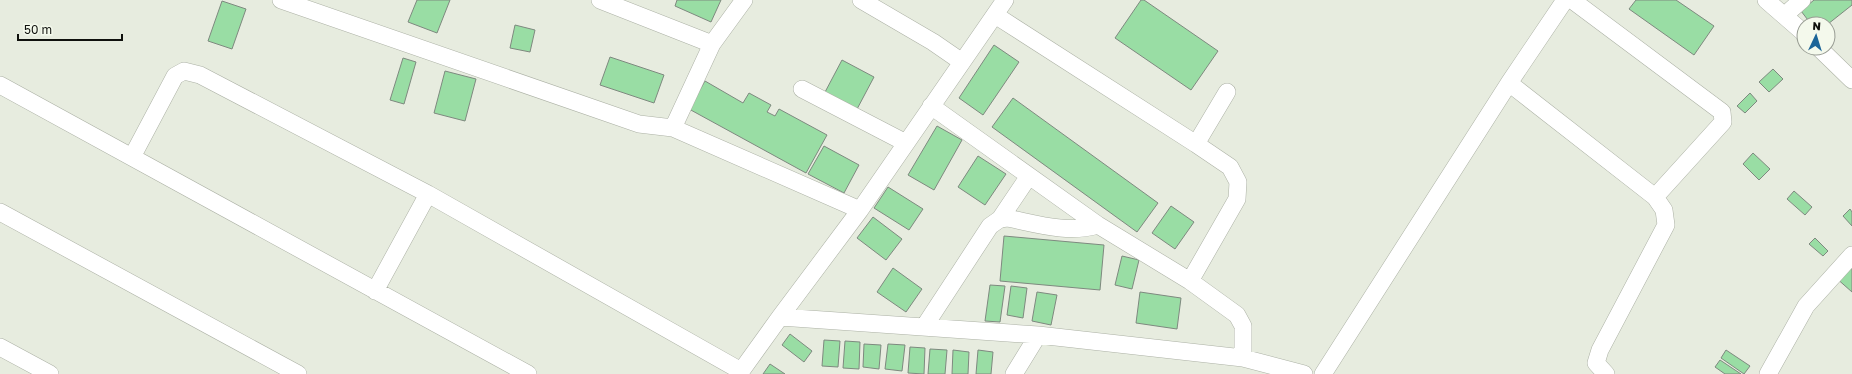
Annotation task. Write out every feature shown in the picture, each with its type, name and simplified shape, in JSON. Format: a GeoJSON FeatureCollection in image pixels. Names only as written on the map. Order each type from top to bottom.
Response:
{"type":"FeatureCollection","features":[{"type":"Feature","properties":{"kind":"street"},"geometry":{"type":"LineString","coordinates":[[280,0],[639,124],[673,128],[860,210]]}},
{"type":"Feature","properties":{"kind":"street"},"geometry":{"type":"LineString","coordinates":[[600,0],[712,44]]}},
{"type":"Feature","properties":{"kind":"street"},"geometry":{"type":"LineString","coordinates":[[673,128],[712,44],[744,0]]}},
{"type":"Feature","properties":{"kind":"street"},"geometry":{"type":"LineString","coordinates":[[861,0],[933,42],[962,62]]}},
{"type":"Feature","properties":{"kind":"street"},"geometry":{"type":"LineString","coordinates":[[132,158],[175,76],[184,71],[200,75],[428,194],[740,372],[860,210],[1005,0]]}},
{"type":"Feature","properties":{"kind":"street"},"geometry":{"type":"LineString","coordinates":[[1323,374],[1509,83],[1565,0]]}},
{"type":"Feature","properties":{"kind":"street"},"geometry":{"type":"LineString","coordinates":[[1572,0],[1722,112],[1723,122],[1655,197]]}},
{"type":"Feature","properties":{"kind":"street"},"geometry":{"type":"LineString","coordinates":[[1766,0],[1796,26]]}},
{"type":"Feature","properties":{"kind":"street"},"geometry":{"type":"LineString","coordinates":[[1784,15],[1802,0]]}},
{"type":"Feature","properties":{"kind":"street"},"geometry":{"type":"LineString","coordinates":[[995,15],[1230,167],[1238,182],[1238,199],[1190,281]]}},
{"type":"Feature","properties":{"kind":"street"},"geometry":{"type":"LineString","coordinates":[[1827,56],[1852,80]]}},
{"type":"Feature","properties":{"kind":"street"},"geometry":{"type":"LineString","coordinates":[[1509,83],[1655,197],[1664,210],[1666,225],[1600,350],[1596,370]]}},
{"type":"Feature","properties":{"kind":"street"},"geometry":{"type":"LineString","coordinates":[[0,85],[528,374]]}},
{"type":"Feature","properties":{"kind":"street"},"geometry":{"type":"LineString","coordinates":[[802,89],[906,143]]}},
{"type":"Feature","properties":{"kind":"street"},"geometry":{"type":"LineString","coordinates":[[1196,144],[1227,92]]}},
{"type":"Feature","properties":{"kind":"street"},"geometry":{"type":"LineString","coordinates":[[932,106],[1098,225],[1190,281],[1237,315],[1243,326],[1243,358]]}},
{"type":"Feature","properties":{"kind":"street"},"geometry":{"type":"LineString","coordinates":[[924,327],[990,226],[1000,219],[1029,176]]}},
{"type":"Feature","properties":{"kind":"street"},"geometry":{"type":"LineString","coordinates":[[375,291],[428,194]]}},
{"type":"Feature","properties":{"kind":"street"},"geometry":{"type":"LineString","coordinates":[[0,212],[298,374]]}},
{"type":"Feature","properties":{"kind":"street"},"geometry":{"type":"LineString","coordinates":[[1000,219],[1007,218],[1066,229],[1088,228],[1098,225]]}},
{"type":"Feature","properties":{"kind":"street"},"geometry":{"type":"LineString","coordinates":[[1768,374],[1806,306],[1852,254]]}},
{"type":"Feature","properties":{"kind":"street"},"geometry":{"type":"LineString","coordinates":[[780,316],[1038,335],[1243,358],[1304,374]]}},
{"type":"Feature","properties":{"kind":"street"},"geometry":{"type":"LineString","coordinates":[[1014,374],[1038,335]]}},
{"type":"Feature","properties":{"kind":"street"},"geometry":{"type":"LineString","coordinates":[[0,347],[50,374]]}},
{"type":"Feature","properties":{"kind":"building"},"geometry":{"type":"Polygon","coordinates":[[[417,0],[450,0],[437,33],[408,22],[417,0]]]}},
{"type":"Feature","properties":{"kind":"building"},"geometry":{"type":"Polygon","coordinates":[[[677,0],[721,0],[711,22],[675,6],[677,0]]]}},
{"type":"Feature","properties":{"kind":"building"},"geometry":{"type":"Polygon","coordinates":[[[1141,0],[1144,0],[1218,51],[1191,90],[1115,38],[1141,0]]]}},
{"type":"Feature","properties":{"kind":"building"},"geometry":{"type":"Polygon","coordinates":[[[1636,0],[1676,0],[1714,26],[1694,55],[1629,9],[1636,0]]]}},
{"type":"Feature","properties":{"kind":"building"},"geometry":{"type":"Polygon","coordinates":[[[1814,0],[1852,0],[1852,5],[1836,18],[1836,16],[1805,16],[1801,11],[1814,0]]]}},
{"type":"Feature","properties":{"kind":"building"},"geometry":{"type":"Polygon","coordinates":[[[222,1],[246,9],[232,49],[208,41],[222,1]]]}},
{"type":"Feature","properties":{"kind":"building"},"geometry":{"type":"Polygon","coordinates":[[[515,25],[535,30],[530,52],[510,48],[515,25]]]}},
{"type":"Feature","properties":{"kind":"building"},"geometry":{"type":"Polygon","coordinates":[[[994,45],[1019,62],[983,115],[959,98],[994,45]]]}},
{"type":"Feature","properties":{"kind":"building"},"geometry":{"type":"Polygon","coordinates":[[[610,57],[664,75],[654,103],[600,85],[610,57]]]}},
{"type":"Feature","properties":{"kind":"building"},"geometry":{"type":"Polygon","coordinates":[[[403,58],[416,62],[404,104],[390,100],[403,58]]]}},
{"type":"Feature","properties":{"kind":"building"},"geometry":{"type":"Polygon","coordinates":[[[842,60],[874,77],[856,111],[824,94],[842,60]]]}},
{"type":"Feature","properties":{"kind":"building"},"geometry":{"type":"Polygon","coordinates":[[[1773,69],[1783,79],[1769,92],[1759,82],[1773,69]]]}},
{"type":"Feature","properties":{"kind":"building"},"geometry":{"type":"Polygon","coordinates":[[[445,71],[476,79],[465,121],[434,113],[445,71]]]}},
{"type":"Feature","properties":{"kind":"building"},"geometry":{"type":"Polygon","coordinates":[[[705,81],[743,103],[749,93],[771,105],[767,112],[775,116],[779,109],[827,135],[806,173],[689,109],[705,81]]]}},
{"type":"Feature","properties":{"kind":"building"},"geometry":{"type":"Polygon","coordinates":[[[1750,93],[1757,101],[1745,113],[1737,106],[1750,93]]]}},
{"type":"Feature","properties":{"kind":"building"},"geometry":{"type":"Polygon","coordinates":[[[1013,98],[1158,203],[1137,232],[992,127],[1013,98]]]}},
{"type":"Feature","properties":{"kind":"building"},"geometry":{"type":"Polygon","coordinates":[[[937,126],[962,140],[934,190],[908,175],[937,126]]]}},
{"type":"Feature","properties":{"kind":"building"},"geometry":{"type":"Polygon","coordinates":[[[824,146],[859,165],[844,193],[808,174],[824,146]]]}},
{"type":"Feature","properties":{"kind":"building"},"geometry":{"type":"Polygon","coordinates":[[[1753,153],[1770,169],[1759,180],[1743,164],[1753,153]]]}},
{"type":"Feature","properties":{"kind":"building"},"geometry":{"type":"Polygon","coordinates":[[[978,156],[1006,174],[985,205],[958,187],[978,156]]]}},
{"type":"Feature","properties":{"kind":"building"},"geometry":{"type":"Polygon","coordinates":[[[888,187],[923,209],[909,230],[874,208],[888,187]]]}},
{"type":"Feature","properties":{"kind":"building"},"geometry":{"type":"Polygon","coordinates":[[[1794,191],[1812,207],[1805,215],[1787,199],[1794,191]]]}},
{"type":"Feature","properties":{"kind":"building"},"geometry":{"type":"Polygon","coordinates":[[[1171,206],[1194,222],[1175,249],[1152,233],[1171,206]]]}},
{"type":"Feature","properties":{"kind":"building"},"geometry":{"type":"Polygon","coordinates":[[[1850,209],[1852,212],[1852,226],[1843,216],[1850,209]]]}},
{"type":"Feature","properties":{"kind":"building"},"geometry":{"type":"Polygon","coordinates":[[[873,217],[902,239],[886,260],[857,238],[873,217]]]}},
{"type":"Feature","properties":{"kind":"building"},"geometry":{"type":"Polygon","coordinates":[[[1004,236],[1104,245],[1100,290],[1000,281],[1004,236]]]}},
{"type":"Feature","properties":{"kind":"building"},"geometry":{"type":"Polygon","coordinates":[[[1815,238],[1828,251],[1823,256],[1809,244],[1815,238]]]}},
{"type":"Feature","properties":{"kind":"building"},"geometry":{"type":"Polygon","coordinates":[[[1122,256],[1139,260],[1132,289],[1115,285],[1122,256]]]}},
{"type":"Feature","properties":{"kind":"building"},"geometry":{"type":"Polygon","coordinates":[[[1852,261],[1852,292],[1835,277],[1852,261]]]}},
{"type":"Feature","properties":{"kind":"building"},"geometry":{"type":"Polygon","coordinates":[[[893,268],[922,289],[906,312],[877,292],[893,268]]]}},
{"type":"Feature","properties":{"kind":"building"},"geometry":{"type":"Polygon","coordinates":[[[990,285],[1005,286],[1000,322],[985,321],[990,285]]]}},
{"type":"Feature","properties":{"kind":"building"},"geometry":{"type":"Polygon","coordinates":[[[1011,286],[1027,288],[1023,318],[1007,315],[1011,286]]]}},
{"type":"Feature","properties":{"kind":"building"},"geometry":{"type":"Polygon","coordinates":[[[1037,292],[1057,295],[1051,325],[1032,321],[1037,292]]]}},
{"type":"Feature","properties":{"kind":"building"},"geometry":{"type":"Polygon","coordinates":[[[1140,292],[1181,298],[1177,329],[1136,323],[1140,292]]]}},
{"type":"Feature","properties":{"kind":"building"},"geometry":{"type":"Polygon","coordinates":[[[790,334],[812,351],[804,362],[782,345],[790,334]]]}},
{"type":"Feature","properties":{"kind":"building"},"geometry":{"type":"Polygon","coordinates":[[[824,340],[840,341],[838,367],[822,366],[824,340]]]}},
{"type":"Feature","properties":{"kind":"building"},"geometry":{"type":"Polygon","coordinates":[[[845,341],[860,342],[859,369],[843,368],[845,341]]]}},
{"type":"Feature","properties":{"kind":"building"},"geometry":{"type":"Polygon","coordinates":[[[864,344],[881,345],[879,369],[863,367],[864,344]]]}},
{"type":"Feature","properties":{"kind":"building"},"geometry":{"type":"Polygon","coordinates":[[[888,344],[905,345],[902,371],[885,369],[888,344]]]}},
{"type":"Feature","properties":{"kind":"building"},"geometry":{"type":"Polygon","coordinates":[[[910,347],[925,348],[924,374],[908,373],[910,347]]]}},
{"type":"Feature","properties":{"kind":"building"},"geometry":{"type":"Polygon","coordinates":[[[930,349],[947,350],[945,374],[928,374],[930,349]]]}},
{"type":"Feature","properties":{"kind":"building"},"geometry":{"type":"Polygon","coordinates":[[[953,350],[969,352],[968,374],[952,374],[953,350]]]}},
{"type":"Feature","properties":{"kind":"building"},"geometry":{"type":"Polygon","coordinates":[[[978,350],[993,352],[991,374],[976,374],[978,350]]]}},
{"type":"Feature","properties":{"kind":"building"},"geometry":{"type":"Polygon","coordinates":[[[1726,350],[1750,366],[1744,374],[1721,358],[1726,350]]]}},
{"type":"Feature","properties":{"kind":"building"},"geometry":{"type":"Polygon","coordinates":[[[1720,360],[1741,374],[1725,374],[1715,367],[1720,360]]]}},
{"type":"Feature","properties":{"kind":"building"},"geometry":{"type":"Polygon","coordinates":[[[770,364],[785,374],[763,374],[770,364]]]}}]}
